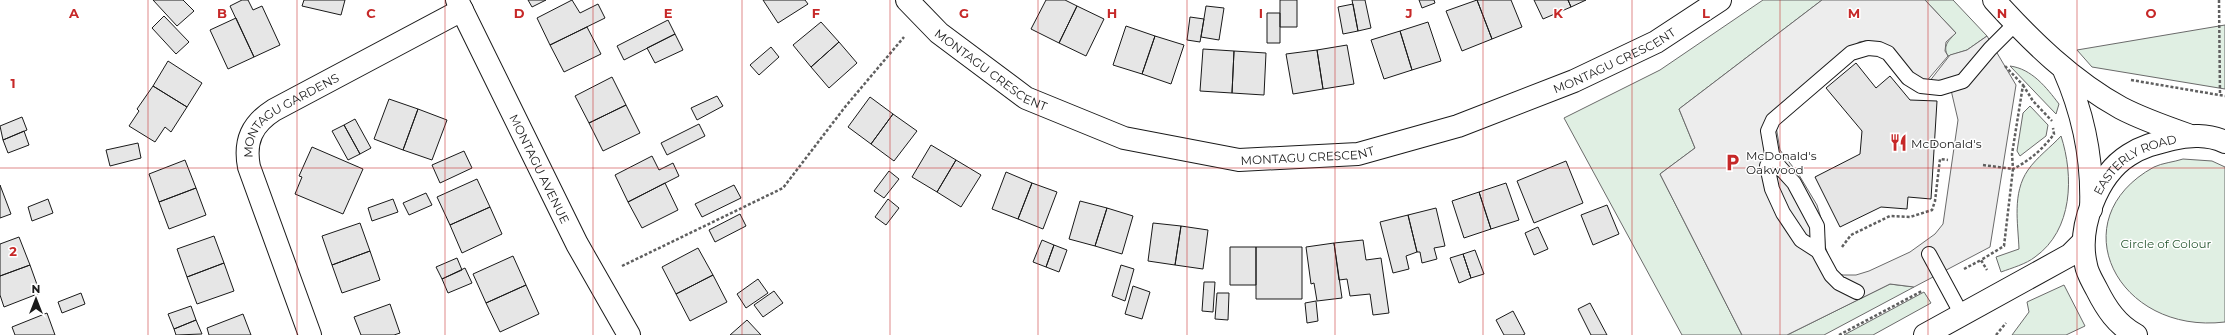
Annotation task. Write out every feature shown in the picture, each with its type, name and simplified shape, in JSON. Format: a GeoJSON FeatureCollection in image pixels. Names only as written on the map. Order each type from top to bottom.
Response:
{"type":"FeatureCollection","features":[{"type":"Feature","properties":{"kind":"street","name":"MONTAGU CRESCENT"},"geometry":{"type":"LineString","coordinates":[[907,0],[939,33],[1026,98],[1124,138],[1239,160],[1358,154],[1458,126],[1574,81],[1656,42],[1720,0]]}},
{"type":"Feature","properties":{"kind":"street"},"geometry":{"type":"LineString","coordinates":[[1994,0],[2015,24],[2063,69],[2120,108],[2188,135]]}},
{"type":"Feature","properties":{"kind":"street","name":"MONTAGU AVENUE"},"geometry":{"type":"LineString","coordinates":[[460,5],[577,244],[629,335]]}},
{"type":"Feature","properties":{"kind":"street","name":"MONTAGU GARDENS"},"geometry":{"type":"LineString","coordinates":[[310,335],[249,167],[247,146],[254,127],[263,117],[274,110],[460,5]]}},
{"type":"Feature","properties":{"kind":"street"},"geometry":{"type":"LineString","coordinates":[[2063,69],[2076,96],[2088,141],[2092,178],[2091,209]]}},
{"type":"Feature","properties":{"kind":"street","name":"EASTERLY ROAD"},"geometry":{"type":"LineString","coordinates":[[2132,335],[2107,311],[2086,266],[2083,242],[2086,220],[2105,178],[2128,156],[2147,145],[2188,135],[2219,139],[2225,142]]}},
{"type":"Feature","properties":{"kind":"street"},"geometry":{"type":"LineString","coordinates":[[1925,335],[2070,255],[2083,242]]}},
{"type":"Feature","properties":{"kind":"lane"},"geometry":{"type":"LineString","coordinates":[[1856,292],[1839,283],[1831,275],[1818,251],[1817,226],[1794,183],[1776,164],[1772,154],[1768,131],[1773,120],[1852,53],[1868,48],[1879,49],[1888,53],[1908,78],[1921,86],[1940,88],[1963,81],[1990,49],[2015,24]]}},
{"type":"Feature","properties":{"kind":"lane"},"geometry":{"type":"LineString","coordinates":[[1772,154],[1767,166],[1768,173],[1772,189],[1783,213],[1801,240],[1818,251]]}},
{"type":"Feature","properties":{"kind":"lane"},"geometry":{"type":"LineString","coordinates":[[1929,254],[1962,315]]}},
{"type":"Feature","properties":{"kind":"path"},"geometry":{"type":"LineString","coordinates":[[2219,0],[2220,95]]}},
{"type":"Feature","properties":{"kind":"path"},"geometry":{"type":"LineString","coordinates":[[596,278],[783,188],[840,113],[922,16]]}},
{"type":"Feature","properties":{"kind":"path"},"geometry":{"type":"LineString","coordinates":[[1983,165],[2013,169],[2025,162],[2048,142],[2054,134],[2052,122],[2033,101],[2023,85],[1990,49]]}},
{"type":"Feature","properties":{"kind":"path"},"geometry":{"type":"LineString","coordinates":[[2126,79],[2225,96]]}},
{"type":"Feature","properties":{"kind":"path"},"geometry":{"type":"LineString","coordinates":[[1962,270],[2004,246],[2013,169],[2012,154],[2023,85]]}},
{"type":"Feature","properties":{"kind":"path"},"geometry":{"type":"LineString","coordinates":[[1842,248],[1851,235],[1890,216],[1910,217],[1932,210],[1935,201],[1940,159],[1948,160]]}},
{"type":"Feature","properties":{"kind":"path"},"geometry":{"type":"LineString","coordinates":[[1981,260],[2001,293],[2011,316],[1996,335]]}},
{"type":"Feature","properties":{"kind":"path"},"geometry":{"type":"LineString","coordinates":[[1839,335],[1926,289]]}},
{"type":"Feature","properties":{"kind":"green space"},"geometry":{"type":"Polygon","coordinates":[[[1763,0],[1822,0],[1679,109],[1695,148],[1660,174],[1742,335],[1682,335],[1564,118],[1660,70],[1763,0]]]}},
{"type":"Feature","properties":{"kind":"green space"},"geometry":{"type":"Polygon","coordinates":[[[1925,0],[1953,0],[1987,36],[1967,50],[1948,56],[1946,52],[1947,43],[1956,33],[1925,0]]]}},
{"type":"Feature","properties":{"kind":"green space"},"geometry":{"type":"Polygon","coordinates":[[[2225,25],[2225,89],[2092,67],[2077,50],[2225,25]]]}},
{"type":"Feature","properties":{"kind":"green space"},"geometry":{"type":"Polygon","coordinates":[[[2010,66],[2025,71],[2044,85],[2059,104],[2056,114],[2010,66]]]}},
{"type":"Feature","properties":{"kind":"green space"},"geometry":{"type":"Polygon","coordinates":[[[2030,106],[2048,125],[2046,136],[2020,156],[2017,151],[2023,113],[2030,106]]]}},
{"type":"Feature","properties":{"kind":"green space"},"geometry":{"type":"Polygon","coordinates":[[[2061,136],[2068,168],[2069,185],[2063,217],[2057,232],[2048,246],[2035,257],[2023,264],[2001,272],[1996,257],[2019,249],[2017,208],[2023,179],[2028,170],[2061,136]]]}},
{"type":"Feature","properties":{"kind":"green space","name":"Circle of Colour"},"geometry":{"type":"Polygon","coordinates":[[[2183,159],[2212,161],[2225,167],[2225,322],[2187,321],[2155,311],[2130,292],[2113,269],[2106,242],[2110,215],[2125,189],[2154,167],[2183,159]]]}},
{"type":"Feature","properties":{"kind":"green space"},"geometry":{"type":"Polygon","coordinates":[[[1890,284],[1914,287],[1824,335],[1787,335],[1890,284]]]}},
{"type":"Feature","properties":{"kind":"green space"},"geometry":{"type":"Polygon","coordinates":[[[2064,285],[2085,326],[2066,335],[2012,335],[2029,312],[2027,302],[2064,285]]]}},
{"type":"Feature","properties":{"kind":"green space"},"geometry":{"type":"Polygon","coordinates":[[[1924,292],[1931,303],[1873,335],[1844,335],[1924,292]]]}},
{"type":"Feature","properties":{"kind":"shaded area","name":"McDonald's Oakwood"},"geometry":{"type":"Polygon","coordinates":[[[1822,0],[1925,0],[1956,33],[1946,42],[1945,51],[1948,56],[1925,83],[1912,73],[1889,47],[1876,42],[1865,41],[1859,42],[1778,106],[1776,126],[1780,150],[1799,175],[1817,205],[1824,228],[1825,246],[1834,272],[1843,275],[1856,275],[1869,271],[1910,252],[1935,234],[1943,224],[1958,120],[1951,90],[1922,91],[1950,55],[1967,50],[1987,36],[2016,85],[1990,247],[1914,287],[1890,284],[1787,335],[1742,335],[1660,174],[1695,148],[1679,109],[1822,0]]]}},
{"type":"Feature","properties":{"kind":"building"},"geometry":{"type":"Polygon","coordinates":[[[153,0],[183,0],[194,11],[177,26],[153,0]]]}},
{"type":"Feature","properties":{"kind":"building"},"geometry":{"type":"Polygon","coordinates":[[[242,0],[248,0],[253,10],[262,6],[280,45],[254,57],[230,6],[242,0]]]}},
{"type":"Feature","properties":{"kind":"building"},"geometry":{"type":"Polygon","coordinates":[[[304,0],[345,0],[341,15],[302,6],[304,0]]]}},
{"type":"Feature","properties":{"kind":"building"},"geometry":{"type":"Polygon","coordinates":[[[528,0],[546,0],[532,7],[528,0]]]}},
{"type":"Feature","properties":{"kind":"building"},"geometry":{"type":"Polygon","coordinates":[[[572,0],[580,13],[598,4],[605,18],[550,45],[537,18],[572,0]]]}},
{"type":"Feature","properties":{"kind":"building"},"geometry":{"type":"Polygon","coordinates":[[[763,0],[805,0],[808,4],[778,23],[763,0]]]}},
{"type":"Feature","properties":{"kind":"building"},"geometry":{"type":"Polygon","coordinates":[[[1046,0],[1065,0],[1077,6],[1059,43],[1031,29],[1046,0]]]}},
{"type":"Feature","properties":{"kind":"building"},"geometry":{"type":"Polygon","coordinates":[[[1280,0],[1297,0],[1297,27],[1280,27],[1280,0]]]}},
{"type":"Feature","properties":{"kind":"building"},"geometry":{"type":"Polygon","coordinates":[[[1352,0],[1365,0],[1371,28],[1358,31],[1352,0]]]}},
{"type":"Feature","properties":{"kind":"building"},"geometry":{"type":"Polygon","coordinates":[[[1419,0],[1434,0],[1435,3],[1422,8],[1419,0]]]}},
{"type":"Feature","properties":{"kind":"building"},"geometry":{"type":"Polygon","coordinates":[[[1477,0],[1492,39],[1462,51],[1446,11],[1477,0]]]}},
{"type":"Feature","properties":{"kind":"building"},"geometry":{"type":"Polygon","coordinates":[[[1477,0],[1511,0],[1522,27],[1492,39],[1477,0]]]}},
{"type":"Feature","properties":{"kind":"building"},"geometry":{"type":"Polygon","coordinates":[[[1534,0],[1568,0],[1571,7],[1543,19],[1534,0]]]}},
{"type":"Feature","properties":{"kind":"building"},"geometry":{"type":"Polygon","coordinates":[[[1568,0],[1586,0],[1571,7],[1568,0]]]}},
{"type":"Feature","properties":{"kind":"building"},"geometry":{"type":"Polygon","coordinates":[[[1353,4],[1358,31],[1343,34],[1338,7],[1353,4]]]}},
{"type":"Feature","properties":{"kind":"building"},"geometry":{"type":"Polygon","coordinates":[[[1077,6],[1104,19],[1086,56],[1059,43],[1077,6]]]}},
{"type":"Feature","properties":{"kind":"building"},"geometry":{"type":"Polygon","coordinates":[[[1206,6],[1224,8],[1219,40],[1201,37],[1206,6]]]}},
{"type":"Feature","properties":{"kind":"building"},"geometry":{"type":"Polygon","coordinates":[[[1267,13],[1280,13],[1280,43],[1267,43],[1267,13]]]}},
{"type":"Feature","properties":{"kind":"building"},"geometry":{"type":"Polygon","coordinates":[[[164,16],[189,42],[176,54],[152,28],[164,16]]]}},
{"type":"Feature","properties":{"kind":"building"},"geometry":{"type":"Polygon","coordinates":[[[1190,17],[1204,19],[1200,42],[1187,40],[1190,17]]]}},
{"type":"Feature","properties":{"kind":"building"},"geometry":{"type":"Polygon","coordinates":[[[236,18],[254,57],[228,69],[210,30],[236,18]]]}},
{"type":"Feature","properties":{"kind":"building"},"geometry":{"type":"Polygon","coordinates":[[[668,20],[675,34],[624,60],[617,46],[668,20]]]}},
{"type":"Feature","properties":{"kind":"building"},"geometry":{"type":"Polygon","coordinates":[[[821,22],[839,42],[811,67],[793,45],[821,22]]]}},
{"type":"Feature","properties":{"kind":"building"},"geometry":{"type":"Polygon","coordinates":[[[1428,22],[1441,61],[1412,70],[1400,31],[1428,22]]]}},
{"type":"Feature","properties":{"kind":"building"},"geometry":{"type":"Polygon","coordinates":[[[1126,26],[1155,36],[1142,74],[1113,65],[1126,26]]]}},
{"type":"Feature","properties":{"kind":"building"},"geometry":{"type":"Polygon","coordinates":[[[587,27],[601,54],[564,72],[550,45],[587,27]]]}},
{"type":"Feature","properties":{"kind":"building"},"geometry":{"type":"Polygon","coordinates":[[[1400,31],[1412,70],[1384,79],[1371,40],[1400,31]]]}},
{"type":"Feature","properties":{"kind":"building"},"geometry":{"type":"Polygon","coordinates":[[[675,34],[683,50],[655,63],[647,48],[675,34]]]}},
{"type":"Feature","properties":{"kind":"building"},"geometry":{"type":"Polygon","coordinates":[[[1155,36],[1184,45],[1171,84],[1142,74],[1155,36]]]}},
{"type":"Feature","properties":{"kind":"building"},"geometry":{"type":"Polygon","coordinates":[[[839,42],[857,63],[829,88],[811,67],[839,42]]]}},
{"type":"Feature","properties":{"kind":"building"},"geometry":{"type":"Polygon","coordinates":[[[1347,45],[1354,84],[1323,89],[1317,50],[1347,45]]]}},
{"type":"Feature","properties":{"kind":"building"},"geometry":{"type":"Polygon","coordinates":[[[771,47],[779,57],[759,75],[750,65],[771,47]]]}},
{"type":"Feature","properties":{"kind":"building"},"geometry":{"type":"Polygon","coordinates":[[[1203,49],[1234,51],[1232,93],[1200,91],[1203,49]]]}},
{"type":"Feature","properties":{"kind":"building"},"geometry":{"type":"Polygon","coordinates":[[[1317,50],[1323,89],[1293,94],[1286,54],[1317,50]]]}},
{"type":"Feature","properties":{"kind":"building"},"geometry":{"type":"Polygon","coordinates":[[[1234,51],[1266,53],[1264,95],[1232,93],[1234,51]]]}},
{"type":"Feature","properties":{"kind":"building"},"geometry":{"type":"Polygon","coordinates":[[[168,61],[202,83],[187,107],[153,86],[168,61]]]}},
{"type":"Feature","properties":{"kind":"building","name":"McDonald's"},"geometry":{"type":"Polygon","coordinates":[[[1856,63],[1876,88],[1890,76],[1910,100],[1937,101],[1931,199],[1908,197],[1907,209],[1881,207],[1840,227],[1815,177],[1860,154],[1862,131],[1826,88],[1856,63]]]}},
{"type":"Feature","properties":{"kind":"building"},"geometry":{"type":"Polygon","coordinates":[[[612,77],[626,105],[589,123],[575,96],[612,77]]]}},
{"type":"Feature","properties":{"kind":"building"},"geometry":{"type":"Polygon","coordinates":[[[153,86],[187,107],[171,132],[165,127],[155,142],[129,126],[139,111],[137,109],[153,86]]]}},
{"type":"Feature","properties":{"kind":"building"},"geometry":{"type":"Polygon","coordinates":[[[717,96],[723,106],[697,120],[691,108],[717,96]]]}},
{"type":"Feature","properties":{"kind":"building"},"geometry":{"type":"Polygon","coordinates":[[[870,97],[893,114],[871,144],[848,127],[870,97]]]}},
{"type":"Feature","properties":{"kind":"building"},"geometry":{"type":"Polygon","coordinates":[[[389,99],[418,109],[403,150],[374,139],[389,99]]]}},
{"type":"Feature","properties":{"kind":"building"},"geometry":{"type":"Polygon","coordinates":[[[626,105],[640,133],[603,151],[589,123],[626,105]]]}},
{"type":"Feature","properties":{"kind":"building"},"geometry":{"type":"Polygon","coordinates":[[[418,109],[447,120],[432,160],[403,150],[418,109]]]}},
{"type":"Feature","properties":{"kind":"building"},"geometry":{"type":"Polygon","coordinates":[[[893,114],[917,131],[894,161],[871,144],[893,114]]]}},
{"type":"Feature","properties":{"kind":"building"},"geometry":{"type":"Polygon","coordinates":[[[22,117],[27,130],[3,140],[0,126],[22,117]]]}},
{"type":"Feature","properties":{"kind":"building"},"geometry":{"type":"Polygon","coordinates":[[[355,119],[371,148],[360,154],[344,125],[355,119]]]}},
{"type":"Feature","properties":{"kind":"building"},"geometry":{"type":"Polygon","coordinates":[[[699,124],[705,136],[667,155],[661,143],[699,124]]]}},
{"type":"Feature","properties":{"kind":"building"},"geometry":{"type":"Polygon","coordinates":[[[344,125],[360,154],[348,160],[332,131],[344,125]]]}},
{"type":"Feature","properties":{"kind":"building"},"geometry":{"type":"Polygon","coordinates":[[[24,131],[29,145],[8,153],[3,140],[24,131]]]}},
{"type":"Feature","properties":{"kind":"building"},"geometry":{"type":"Polygon","coordinates":[[[138,143],[141,158],[110,166],[106,150],[138,143]]]}},
{"type":"Feature","properties":{"kind":"building"},"geometry":{"type":"Polygon","coordinates":[[[931,145],[956,160],[937,192],[912,177],[931,145]]]}},
{"type":"Feature","properties":{"kind":"building"},"geometry":{"type":"Polygon","coordinates":[[[312,147],[363,169],[343,214],[295,194],[302,177],[299,176],[312,147]]]}},
{"type":"Feature","properties":{"kind":"building"},"geometry":{"type":"Polygon","coordinates":[[[464,151],[472,168],[440,183],[432,165],[464,151]]]}},
{"type":"Feature","properties":{"kind":"building"},"geometry":{"type":"Polygon","coordinates":[[[652,156],[659,170],[673,163],[679,176],[628,202],[615,175],[652,156]]]}},
{"type":"Feature","properties":{"kind":"building"},"geometry":{"type":"Polygon","coordinates":[[[185,160],[196,188],[159,202],[149,174],[185,160]]]}},
{"type":"Feature","properties":{"kind":"building"},"geometry":{"type":"Polygon","coordinates":[[[956,160],[981,175],[961,207],[937,192],[956,160]]]}},
{"type":"Feature","properties":{"kind":"building"},"geometry":{"type":"Polygon","coordinates":[[[1566,161],[1583,203],[1534,223],[1517,181],[1566,161]]]}},
{"type":"Feature","properties":{"kind":"building"},"geometry":{"type":"Polygon","coordinates":[[[889,171],[899,179],[884,198],[874,191],[889,171]]]}},
{"type":"Feature","properties":{"kind":"building"},"geometry":{"type":"Polygon","coordinates":[[[1006,172],[1032,183],[1018,219],[992,209],[1006,172]]]}},
{"type":"Feature","properties":{"kind":"building"},"geometry":{"type":"Polygon","coordinates":[[[477,179],[490,207],[450,225],[437,197],[477,179]]]}},
{"type":"Feature","properties":{"kind":"building"},"geometry":{"type":"Polygon","coordinates":[[[665,183],[678,210],[642,228],[628,202],[665,183]]]}},
{"type":"Feature","properties":{"kind":"building"},"geometry":{"type":"Polygon","coordinates":[[[1032,183],[1057,192],[1043,229],[1018,219],[1032,183]]]}},
{"type":"Feature","properties":{"kind":"building"},"geometry":{"type":"Polygon","coordinates":[[[1506,183],[1519,220],[1491,229],[1479,192],[1506,183]]]}},
{"type":"Feature","properties":{"kind":"building"},"geometry":{"type":"Polygon","coordinates":[[[0,185],[11,214],[0,218],[0,185]]]}},
{"type":"Feature","properties":{"kind":"building"},"geometry":{"type":"Polygon","coordinates":[[[734,185],[741,198],[702,217],[695,204],[734,185]]]}},
{"type":"Feature","properties":{"kind":"building"},"geometry":{"type":"Polygon","coordinates":[[[196,188],[206,215],[169,229],[159,202],[196,188]]]}},
{"type":"Feature","properties":{"kind":"building"},"geometry":{"type":"Polygon","coordinates":[[[1479,192],[1491,229],[1464,238],[1452,201],[1479,192]]]}},
{"type":"Feature","properties":{"kind":"building"},"geometry":{"type":"Polygon","coordinates":[[[426,193],[432,205],[409,215],[403,203],[426,193]]]}},
{"type":"Feature","properties":{"kind":"building"},"geometry":{"type":"Polygon","coordinates":[[[48,199],[53,213],[32,221],[28,207],[48,199]]]}},
{"type":"Feature","properties":{"kind":"building"},"geometry":{"type":"Polygon","coordinates":[[[393,199],[398,212],[372,221],[368,208],[393,199]]]}},
{"type":"Feature","properties":{"kind":"building"},"geometry":{"type":"Polygon","coordinates":[[[888,199],[899,208],[886,225],[875,217],[888,199]]]}},
{"type":"Feature","properties":{"kind":"building"},"geometry":{"type":"Polygon","coordinates":[[[1080,201],[1107,208],[1095,246],[1069,239],[1080,201]]]}},
{"type":"Feature","properties":{"kind":"building"},"geometry":{"type":"Polygon","coordinates":[[[1607,205],[1619,234],[1593,245],[1581,215],[1607,205]]]}},
{"type":"Feature","properties":{"kind":"building"},"geometry":{"type":"Polygon","coordinates":[[[490,207],[502,234],[462,253],[450,225],[490,207]]]}},
{"type":"Feature","properties":{"kind":"building"},"geometry":{"type":"Polygon","coordinates":[[[1107,208],[1133,216],[1122,254],[1095,246],[1107,208]]]}},
{"type":"Feature","properties":{"kind":"building"},"geometry":{"type":"Polygon","coordinates":[[[1436,208],[1445,246],[1434,248],[1437,259],[1422,263],[1420,252],[1417,252],[1408,215],[1436,208]]]}},
{"type":"Feature","properties":{"kind":"building"},"geometry":{"type":"Polygon","coordinates":[[[740,214],[746,226],[715,242],[709,230],[740,214]]]}},
{"type":"Feature","properties":{"kind":"building"},"geometry":{"type":"Polygon","coordinates":[[[1408,215],[1417,252],[1406,256],[1409,269],[1393,273],[1380,222],[1408,215]]]}},
{"type":"Feature","properties":{"kind":"building"},"geometry":{"type":"Polygon","coordinates":[[[360,223],[370,251],[332,265],[322,236],[360,223]]]}},
{"type":"Feature","properties":{"kind":"building"},"geometry":{"type":"Polygon","coordinates":[[[1153,223],[1181,226],[1175,265],[1148,261],[1153,223]]]}},
{"type":"Feature","properties":{"kind":"building"},"geometry":{"type":"Polygon","coordinates":[[[1181,226],[1208,230],[1203,269],[1175,265],[1181,226]]]}},
{"type":"Feature","properties":{"kind":"building"},"geometry":{"type":"Polygon","coordinates":[[[1538,227],[1548,249],[1534,255],[1525,233],[1538,227]]]}},
{"type":"Feature","properties":{"kind":"building"},"geometry":{"type":"Polygon","coordinates":[[[214,236],[224,263],[187,277],[177,249],[214,236]]]}},
{"type":"Feature","properties":{"kind":"building"},"geometry":{"type":"Polygon","coordinates":[[[19,237],[30,265],[0,276],[0,244],[19,237]]]}},
{"type":"Feature","properties":{"kind":"building"},"geometry":{"type":"Polygon","coordinates":[[[1042,240],[1054,245],[1046,267],[1033,262],[1042,240]]]}},
{"type":"Feature","properties":{"kind":"building"},"geometry":{"type":"Polygon","coordinates":[[[1363,240],[1366,260],[1381,258],[1389,313],[1373,315],[1370,294],[1350,296],[1347,279],[1339,280],[1334,243],[1363,240]]]}},
{"type":"Feature","properties":{"kind":"building"},"geometry":{"type":"Polygon","coordinates":[[[1334,243],[1342,298],[1317,301],[1314,283],[1311,284],[1306,247],[1334,243]]]}},
{"type":"Feature","properties":{"kind":"building"},"geometry":{"type":"Polygon","coordinates":[[[1054,245],[1067,250],[1059,272],[1046,267],[1054,245]]]}},
{"type":"Feature","properties":{"kind":"building"},"geometry":{"type":"Polygon","coordinates":[[[1230,247],[1256,247],[1256,285],[1230,285],[1230,247]]]}},
{"type":"Feature","properties":{"kind":"building"},"geometry":{"type":"Polygon","coordinates":[[[1256,247],[1302,247],[1302,299],[1256,299],[1256,247]]]}},
{"type":"Feature","properties":{"kind":"building"},"geometry":{"type":"Polygon","coordinates":[[[698,248],[713,275],[676,294],[662,267],[698,248]]]}},
{"type":"Feature","properties":{"kind":"building"},"geometry":{"type":"Polygon","coordinates":[[[1475,250],[1484,274],[1471,278],[1463,254],[1475,250]]]}},
{"type":"Feature","properties":{"kind":"building"},"geometry":{"type":"Polygon","coordinates":[[[370,251],[380,280],[342,293],[332,265],[370,251]]]}},
{"type":"Feature","properties":{"kind":"building"},"geometry":{"type":"Polygon","coordinates":[[[1463,254],[1471,278],[1459,283],[1450,258],[1463,254]]]}},
{"type":"Feature","properties":{"kind":"building"},"geometry":{"type":"Polygon","coordinates":[[[513,256],[526,285],[486,303],[473,274],[513,256]]]}},
{"type":"Feature","properties":{"kind":"building"},"geometry":{"type":"Polygon","coordinates":[[[457,258],[462,270],[442,279],[436,267],[457,258]]]}},
{"type":"Feature","properties":{"kind":"building"},"geometry":{"type":"Polygon","coordinates":[[[224,263],[234,291],[197,304],[187,277],[224,263]]]}},
{"type":"Feature","properties":{"kind":"building"},"geometry":{"type":"Polygon","coordinates":[[[30,265],[40,293],[4,307],[0,295],[0,276],[30,265]]]}},
{"type":"Feature","properties":{"kind":"building"},"geometry":{"type":"Polygon","coordinates":[[[1121,265],[1134,269],[1125,301],[1112,296],[1121,265]]]}},
{"type":"Feature","properties":{"kind":"building"},"geometry":{"type":"Polygon","coordinates":[[[465,268],[472,283],[448,293],[442,279],[465,268]]]}},
{"type":"Feature","properties":{"kind":"building"},"geometry":{"type":"Polygon","coordinates":[[[713,275],[727,302],[690,321],[676,294],[713,275]]]}},
{"type":"Feature","properties":{"kind":"building"},"geometry":{"type":"Polygon","coordinates":[[[758,279],[768,293],[746,308],[737,294],[758,279]]]}},
{"type":"Feature","properties":{"kind":"building"},"geometry":{"type":"Polygon","coordinates":[[[1204,282],[1215,282],[1213,312],[1202,311],[1204,282]]]}},
{"type":"Feature","properties":{"kind":"building"},"geometry":{"type":"Polygon","coordinates":[[[526,285],[539,314],[500,332],[486,303],[526,285]]]}},
{"type":"Feature","properties":{"kind":"building"},"geometry":{"type":"Polygon","coordinates":[[[1133,286],[1150,292],[1142,319],[1125,314],[1133,286]]]}},
{"type":"Feature","properties":{"kind":"building"},"geometry":{"type":"Polygon","coordinates":[[[774,291],[783,303],[763,317],[754,305],[774,291]]]}},
{"type":"Feature","properties":{"kind":"building"},"geometry":{"type":"Polygon","coordinates":[[[81,293],[85,304],[62,313],[58,302],[81,293]]]}},
{"type":"Feature","properties":{"kind":"building"},"geometry":{"type":"Polygon","coordinates":[[[1217,293],[1229,293],[1228,320],[1215,319],[1217,293]]]}},
{"type":"Feature","properties":{"kind":"building"},"geometry":{"type":"Polygon","coordinates":[[[1316,301],[1318,321],[1307,323],[1305,303],[1316,301]]]}},
{"type":"Feature","properties":{"kind":"building"},"geometry":{"type":"Polygon","coordinates":[[[1590,303],[1607,335],[1591,335],[1578,309],[1590,303]]]}},
{"type":"Feature","properties":{"kind":"building"},"geometry":{"type":"Polygon","coordinates":[[[390,304],[400,333],[394,335],[361,335],[354,317],[390,304]]]}},
{"type":"Feature","properties":{"kind":"building"},"geometry":{"type":"Polygon","coordinates":[[[191,306],[196,320],[174,329],[168,314],[191,306]]]}},
{"type":"Feature","properties":{"kind":"building"},"geometry":{"type":"Polygon","coordinates":[[[1513,311],[1525,334],[1523,335],[1504,335],[1496,320],[1513,311]]]}},
{"type":"Feature","properties":{"kind":"building"},"geometry":{"type":"Polygon","coordinates":[[[47,313],[55,335],[15,335],[12,327],[47,313]]]}},
{"type":"Feature","properties":{"kind":"building"},"geometry":{"type":"Polygon","coordinates":[[[243,314],[251,335],[209,335],[207,328],[243,314]]]}},
{"type":"Feature","properties":{"kind":"building"},"geometry":{"type":"Polygon","coordinates":[[[196,320],[202,334],[176,335],[174,329],[196,320]]]}},
{"type":"Feature","properties":{"kind":"building"},"geometry":{"type":"Polygon","coordinates":[[[747,320],[761,335],[730,335],[747,320]]]}},
{"type":"Feature","properties":{"kind":"place","name":"McDonald's"},"geometry":{"type":"Point","coordinates":[1898,143]}},
{"type":"Feature","properties":{"kind":"place","name":"McDonald's Oakwood"},"geometry":{"type":"Point","coordinates":[1733,162]}}]}
